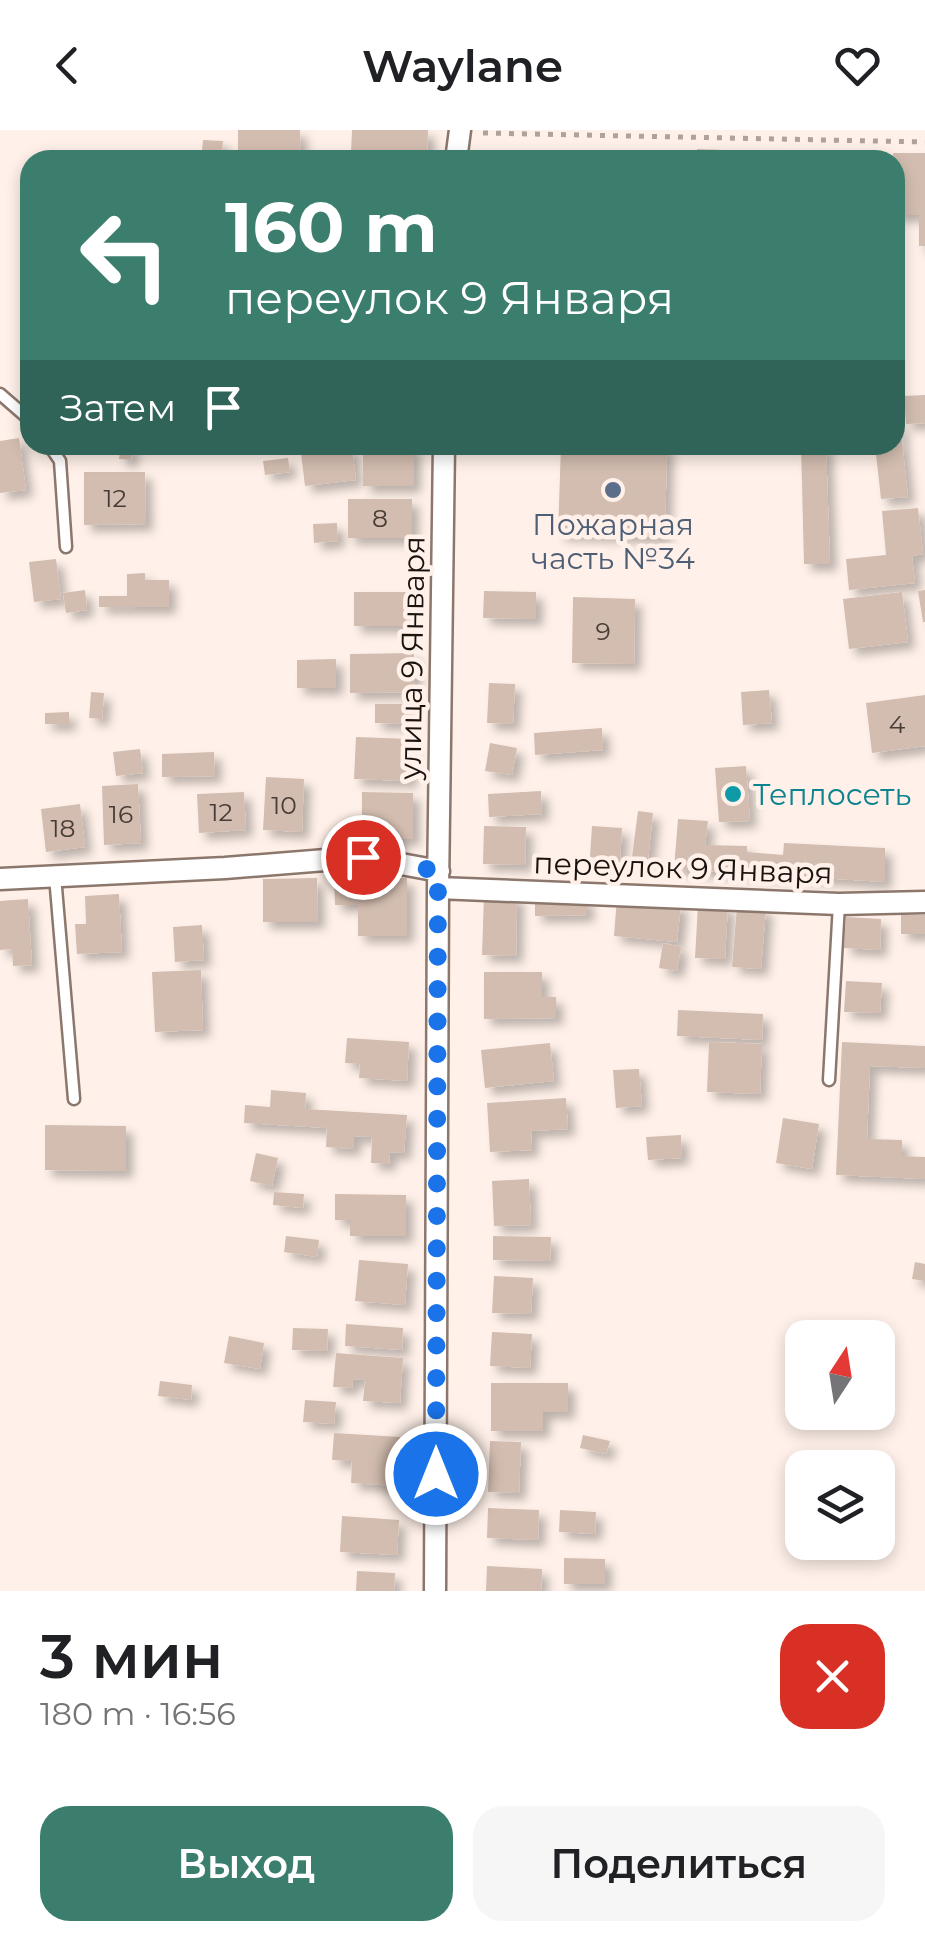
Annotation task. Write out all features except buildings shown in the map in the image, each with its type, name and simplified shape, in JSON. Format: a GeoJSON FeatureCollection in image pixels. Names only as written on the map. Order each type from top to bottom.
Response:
{"type":"FeatureCollection","features":[{"type":"Feature","properties":{"kind":"street","name":"улица 9 Января"},"geometry":{"type":"LineString","coordinates":[[435,1591],[444,455]]}},
{"type":"Feature","properties":{"kind":"street","name":"переулок 9 Января"},"geometry":{"type":"LineString","coordinates":[[0,879],[363,857],[438,880],[839,904],[925,902]]}},
{"type":"Feature","properties":{"kind":"lane"},"geometry":{"type":"LineString","coordinates":[[0,394],[20,411]]}},
{"type":"Feature","properties":{"kind":"lane"},"geometry":{"type":"LineString","coordinates":[[56,455],[60,461],[66,547]]}},
{"type":"Feature","properties":{"kind":"lane"},"geometry":{"type":"LineString","coordinates":[[54,876],[74,1099]]}},
{"type":"Feature","properties":{"kind":"lane"},"geometry":{"type":"LineString","coordinates":[[829,1080],[839,904]]}},
{"type":"Feature","properties":{"kind":"path"},"geometry":{"type":"LineString","coordinates":[[460,131],[925,142]]}},
{"type":"Feature","properties":{"kind":"place","name":"Пожарная часть №34"},"geometry":{"type":"Point","coordinates":[613,490]}},
{"type":"Feature","properties":{"kind":"place","name":"Теплосеть"},"geometry":{"type":"Point","coordinates":[733,794]}},
{"type":"Feature","properties":{"kind":"route"},"geometry":{"type":"LineString","coordinates":[[363,857],[438,871],[436,1474]]}}]}
